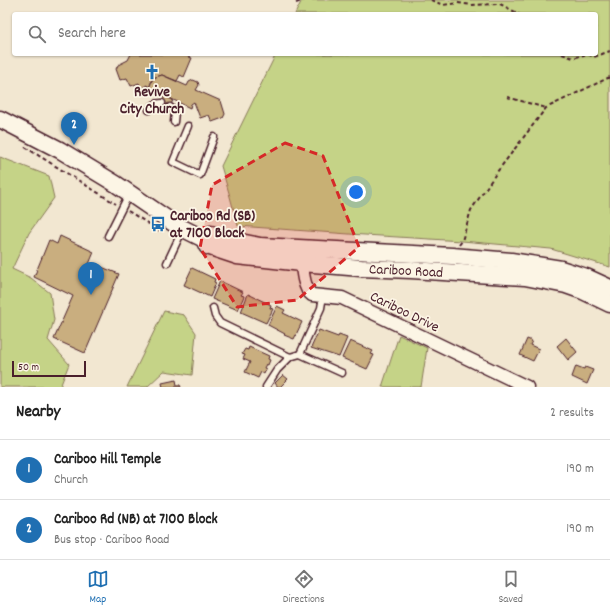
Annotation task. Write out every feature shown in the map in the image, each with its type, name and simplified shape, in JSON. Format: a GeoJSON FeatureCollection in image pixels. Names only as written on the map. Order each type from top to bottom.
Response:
{"type":"FeatureCollection","features":[{"type":"Feature","properties":{"kind":"street","name":"Cariboo Road"},"geometry":{"type":"LineString","coordinates":[[4,120],[60,150],[130,192],[180,235],[204,239],[212,234],[230,240],[361,268],[525,277],[566,285],[583,291],[610,304]]}},
{"type":"Feature","properties":{"kind":"street","name":"Cariboo Road"},"geometry":{"type":"LineString","coordinates":[[301,256],[452,256],[510,261],[561,269],[586,277],[610,288]]}},
{"type":"Feature","properties":{"kind":"street","name":"Cariboo Drive"},"geometry":{"type":"LineString","coordinates":[[301,256],[307,290],[312,295],[342,298],[526,387]]}},
{"type":"Feature","properties":{"kind":"lane"},"geometry":{"type":"LineString","coordinates":[[149,110],[153,105],[162,103]]}},
{"type":"Feature","properties":{"kind":"lane"},"geometry":{"type":"LineString","coordinates":[[170,107],[175,112],[174,122]]}},
{"type":"Feature","properties":{"kind":"lane"},"geometry":{"type":"LineString","coordinates":[[188,126],[173,162],[200,175],[214,137]]}},
{"type":"Feature","properties":{"kind":"lane"},"geometry":{"type":"LineString","coordinates":[[108,236],[130,192]]}},
{"type":"Feature","properties":{"kind":"lane"},"geometry":{"type":"LineString","coordinates":[[167,263],[180,235]]}},
{"type":"Feature","properties":{"kind":"lane"},"geometry":{"type":"LineString","coordinates":[[300,354],[321,308],[323,296]]}},
{"type":"Feature","properties":{"kind":"lane"},"geometry":{"type":"LineString","coordinates":[[214,308],[215,316],[220,323],[290,357]]}},
{"type":"Feature","properties":{"kind":"lane"},"geometry":{"type":"LineString","coordinates":[[266,387],[277,370],[290,357],[300,354],[342,373]]}},
{"type":"Feature","properties":{"kind":"path"},"geometry":{"type":"LineString","coordinates":[[296,3],[304,0]]}},
{"type":"Feature","properties":{"kind":"path"},"geometry":{"type":"LineString","coordinates":[[431,0],[443,6],[458,3],[472,5],[500,4],[515,12]]}},
{"type":"Feature","properties":{"kind":"path"},"geometry":{"type":"LineString","coordinates":[[598,56],[610,51]]}},
{"type":"Feature","properties":{"kind":"path"},"geometry":{"type":"LineString","coordinates":[[568,56],[573,58],[580,56]]}},
{"type":"Feature","properties":{"kind":"path"},"geometry":{"type":"LineString","coordinates":[[452,256],[462,241],[471,210],[497,172],[546,108],[610,77]]}},
{"type":"Feature","properties":{"kind":"path"},"geometry":{"type":"LineString","coordinates":[[507,97],[546,108]]}},
{"type":"Feature","properties":{"kind":"path"},"geometry":{"type":"LineString","coordinates":[[23,146],[122,207],[180,235]]}},
{"type":"Feature","properties":{"kind":"highlighted area"},"geometry":{"type":"Polygon","coordinates":[[[285,143],[323,156],[359,247],[297,300],[237,307],[200,248],[212,185],[285,143]]]}},
{"type":"Feature","properties":{"kind":"green space"},"geometry":{"type":"Polygon","coordinates":[[[302,0],[610,0],[610,267],[551,249],[462,241],[238,226],[221,166],[275,56],[598,56],[598,12],[296,12],[302,0]]]}},
{"type":"Feature","properties":{"kind":"green space"},"geometry":{"type":"Polygon","coordinates":[[[0,157],[49,176],[54,198],[29,233],[12,269],[31,278],[50,293],[54,320],[48,340],[69,364],[60,387],[0,387],[0,157]]]}},
{"type":"Feature","properties":{"kind":"green space"},"geometry":{"type":"Polygon","coordinates":[[[164,311],[184,315],[196,333],[192,375],[164,371],[147,387],[127,387],[164,311]]]}},
{"type":"Feature","properties":{"kind":"green space"},"geometry":{"type":"Polygon","coordinates":[[[399,335],[427,348],[421,387],[382,387],[399,335]]]}},
{"type":"Feature","properties":{"kind":"building","name":"Revive City Church"},"geometry":{"type":"Polygon","coordinates":[[[130,56],[188,56],[192,58],[184,77],[180,75],[177,81],[162,75],[153,78],[149,88],[147,85],[141,88],[139,83],[131,86],[127,78],[120,80],[116,69],[118,65],[128,60],[130,56]]]}},
{"type":"Feature","properties":{"kind":"building"},"geometry":{"type":"Polygon","coordinates":[[[162,75],[187,86],[189,82],[193,80],[198,82],[199,85],[196,90],[221,101],[225,114],[223,118],[212,122],[209,115],[200,118],[194,102],[191,104],[190,108],[149,88],[153,78],[162,75]]]}},
{"type":"Feature","properties":{"kind":"building"},"geometry":{"type":"Polygon","coordinates":[[[164,96],[173,100],[167,114],[159,110],[164,96]]]}},
{"type":"Feature","properties":{"kind":"building"},"geometry":{"type":"Polygon","coordinates":[[[60,236],[94,252],[89,264],[96,267],[99,266],[119,274],[85,353],[54,339],[73,296],[34,277],[49,240],[57,244],[60,236]]]}},
{"type":"Feature","properties":{"kind":"building"},"geometry":{"type":"Polygon","coordinates":[[[192,268],[215,279],[214,282],[216,283],[210,297],[184,285],[192,268]]]}},
{"type":"Feature","properties":{"kind":"building"},"geometry":{"type":"Polygon","coordinates":[[[220,281],[243,292],[241,295],[244,296],[238,310],[212,299],[220,281]]]}},
{"type":"Feature","properties":{"kind":"building"},"geometry":{"type":"Polygon","coordinates":[[[248,294],[271,305],[270,308],[273,309],[266,323],[241,312],[248,294]]]}},
{"type":"Feature","properties":{"kind":"building"},"geometry":{"type":"Polygon","coordinates":[[[277,306],[285,310],[283,313],[302,322],[294,339],[284,335],[285,334],[268,325],[277,306]]]}},
{"type":"Feature","properties":{"kind":"building"},"geometry":{"type":"Polygon","coordinates":[[[319,330],[338,337],[339,335],[347,338],[339,357],[311,348],[319,330]]]}},
{"type":"Feature","properties":{"kind":"building"},"geometry":{"type":"Polygon","coordinates":[[[566,338],[577,352],[568,360],[557,346],[566,338]]]}},
{"type":"Feature","properties":{"kind":"building"},"geometry":{"type":"Polygon","coordinates":[[[527,339],[532,341],[530,345],[539,349],[533,361],[520,355],[527,339]]]}},
{"type":"Feature","properties":{"kind":"building"},"geometry":{"type":"Polygon","coordinates":[[[350,341],[373,351],[371,354],[374,355],[367,369],[342,358],[350,341]]]}},
{"type":"Feature","properties":{"kind":"building"},"geometry":{"type":"Polygon","coordinates":[[[249,347],[269,356],[268,359],[270,360],[268,365],[266,364],[264,368],[266,369],[264,374],[261,372],[258,378],[245,372],[250,362],[243,359],[245,355],[242,354],[245,349],[248,350],[249,347]]]}},
{"type":"Feature","properties":{"kind":"building"},"geometry":{"type":"Polygon","coordinates":[[[576,366],[593,370],[587,384],[572,377],[576,366]]]}},
{"type":"Feature","properties":{"kind":"building"},"geometry":{"type":"Polygon","coordinates":[[[283,375],[288,379],[280,387],[278,387],[275,383],[283,375]]]}},
{"type":"Feature","properties":{"kind":"building"},"geometry":{"type":"Polygon","coordinates":[[[176,380],[177,385],[180,385],[181,387],[163,387],[162,383],[176,380]]]}},
{"type":"Feature","properties":{"kind":"place","name":"Revive City Church"},"geometry":{"type":"Point","coordinates":[152,72]}},
{"type":"Feature","properties":{"kind":"place","name":"Cariboo Rd (NB) at 7100 Block"},"geometry":{"type":"Point","coordinates":[74,145]}},
{"type":"Feature","properties":{"kind":"place","name":"Cariboo Rd (SB) at 7100 Block"},"geometry":{"type":"Point","coordinates":[158,224]}},
{"type":"Feature","properties":{"kind":"place","name":"Cariboo Hill Temple"},"geometry":{"type":"Point","coordinates":[91,295]}}]}
